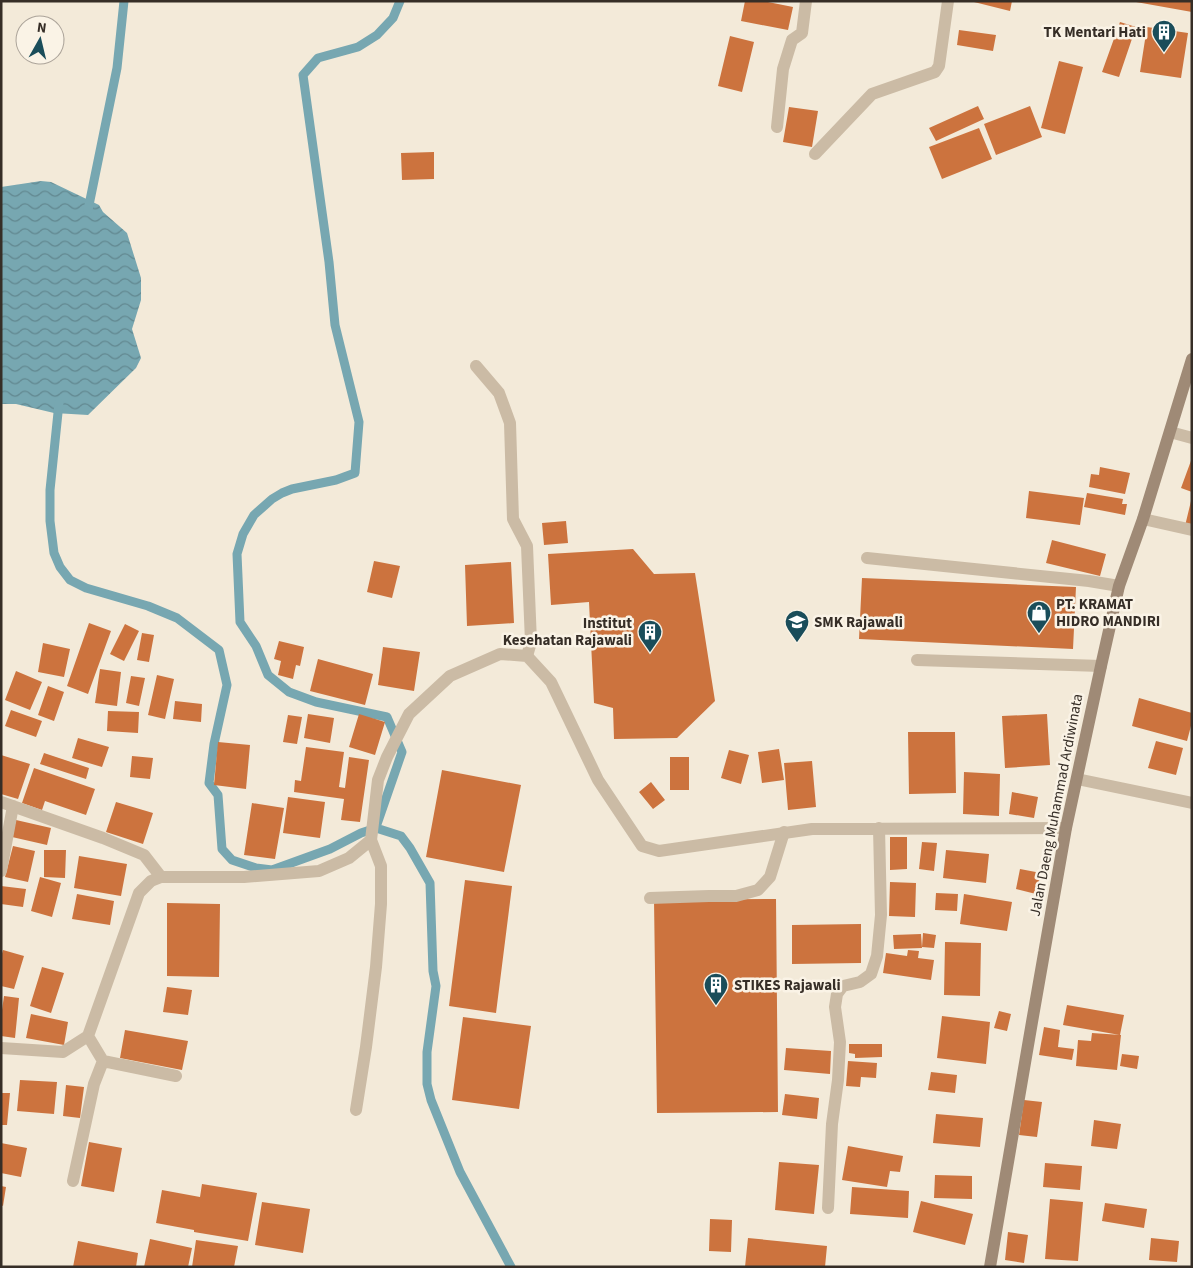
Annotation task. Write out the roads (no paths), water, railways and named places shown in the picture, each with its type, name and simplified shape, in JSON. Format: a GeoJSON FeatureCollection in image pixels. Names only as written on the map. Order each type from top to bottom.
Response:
{"type":"FeatureCollection","features":[{"type":"Feature","properties":{"kind":"main road","name":"Jalan Daeng Muhammad Ardiwinata"},"geometry":{"type":"LineString","coordinates":[[990,1267],[1066,828],[1101,666],[1119,586],[1143,519],[1192,359]]}},
{"type":"Feature","properties":{"kind":"street"},"geometry":{"type":"LineString","coordinates":[[778,127],[783,69],[792,40],[802,33],[806,1]]}},
{"type":"Feature","properties":{"kind":"street"},"geometry":{"type":"LineString","coordinates":[[815,154],[872,94],[935,72],[939,66],[948,1]]}},
{"type":"Feature","properties":{"kind":"street"},"geometry":{"type":"LineString","coordinates":[[476,366],[499,393],[510,423],[513,519],[527,546],[531,642],[527,656]]}},
{"type":"Feature","properties":{"kind":"street"},"geometry":{"type":"LineString","coordinates":[[1170,432],[1192,438]]}},
{"type":"Feature","properties":{"kind":"street"},"geometry":{"type":"LineString","coordinates":[[1143,519],[1192,530]]}},
{"type":"Feature","properties":{"kind":"street"},"geometry":{"type":"LineString","coordinates":[[867,558],[1088,581],[1119,586]]}},
{"type":"Feature","properties":{"kind":"street"},"geometry":{"type":"LineString","coordinates":[[356,1110],[376,967],[381,904],[381,866],[371,840],[378,780],[387,757],[409,714],[450,676],[500,654],[527,656],[551,682],[598,780],[642,846],[659,851],[812,829],[1066,828]]}},
{"type":"Feature","properties":{"kind":"street"},"geometry":{"type":"LineString","coordinates":[[917,660],[1101,666]]}},
{"type":"Feature","properties":{"kind":"street"},"geometry":{"type":"LineString","coordinates":[[1077,779],[1192,803]]}},
{"type":"Feature","properties":{"kind":"street"},"geometry":{"type":"LineString","coordinates":[[1,871],[7,804],[103,838],[144,855],[161,877]]}},
{"type":"Feature","properties":{"kind":"street"},"geometry":{"type":"LineString","coordinates":[[828,1208],[832,1124],[838,1080],[840,1042],[835,1007],[837,994],[843,986],[860,982],[871,974],[877,956],[880,914],[878,828]]}},
{"type":"Feature","properties":{"kind":"street"},"geometry":{"type":"LineString","coordinates":[[650,898],[736,896],[758,890],[770,877],[784,832]]}},
{"type":"Feature","properties":{"kind":"street"},"geometry":{"type":"LineString","coordinates":[[1,1048],[63,1052],[88,1036],[139,894],[150,881],[161,877],[244,877],[319,871],[349,858],[371,840]]}},
{"type":"Feature","properties":{"kind":"street"},"geometry":{"type":"LineString","coordinates":[[88,1036],[103,1061],[176,1076]]}},
{"type":"Feature","properties":{"kind":"street"},"geometry":{"type":"LineString","coordinates":[[73,1181],[94,1084],[103,1061]]}},
{"type":"Feature","properties":{"kind":"water"},"geometry":{"type":"Polygon","coordinates":[[[41,181],[51,182],[99,205],[103,212],[127,233],[141,278],[141,300],[132,329],[141,358],[136,368],[88,415],[54,413],[16,404],[1,404],[1,187],[41,181]]]}},
{"type":"Feature","properties":{"kind":"waterway"},"geometry":{"type":"LineString","coordinates":[[88,210],[117,68],[124,1]]}},
{"type":"Feature","properties":{"kind":"waterway"},"geometry":{"type":"LineString","coordinates":[[376,827],[402,752],[387,717],[316,702],[289,692],[268,675],[256,646],[240,622],[237,554],[243,534],[254,515],[272,499],[292,489],[336,480],[355,473],[359,422],[335,325],[329,262],[303,75],[318,58],[358,47],[377,35],[393,18],[400,1]]}},
{"type":"Feature","properties":{"kind":"waterway"},"geometry":{"type":"LineString","coordinates":[[59,403],[50,490],[50,521],[54,553],[60,567],[70,580],[86,588],[148,606],[177,618],[219,650],[227,685],[214,744],[209,783],[218,795],[222,849],[232,860],[256,868],[272,870],[330,849],[361,833],[376,828],[401,836],[430,883],[433,971],[436,986],[427,1052],[427,1084],[431,1100],[460,1172],[511,1267]]}},
{"type":"Feature","properties":{"kind":"place","name":"TK Mentari Hati"},"geometry":{"type":"Point","coordinates":[1164,53]}},
{"type":"Feature","properties":{"kind":"place","name":"PT. KRAMAT HIDRO MANDIRI"},"geometry":{"type":"Point","coordinates":[1039,634]}},
{"type":"Feature","properties":{"kind":"place","name":"SMK Rajawali"},"geometry":{"type":"Point","coordinates":[797,643]}},
{"type":"Feature","properties":{"kind":"place","name":"Institut Kesehatan Rajawali"},"geometry":{"type":"Point","coordinates":[650,653]}},
{"type":"Feature","properties":{"kind":"place","name":"STIKES Rajawali"},"geometry":{"type":"Point","coordinates":[716,1006]}}]}
